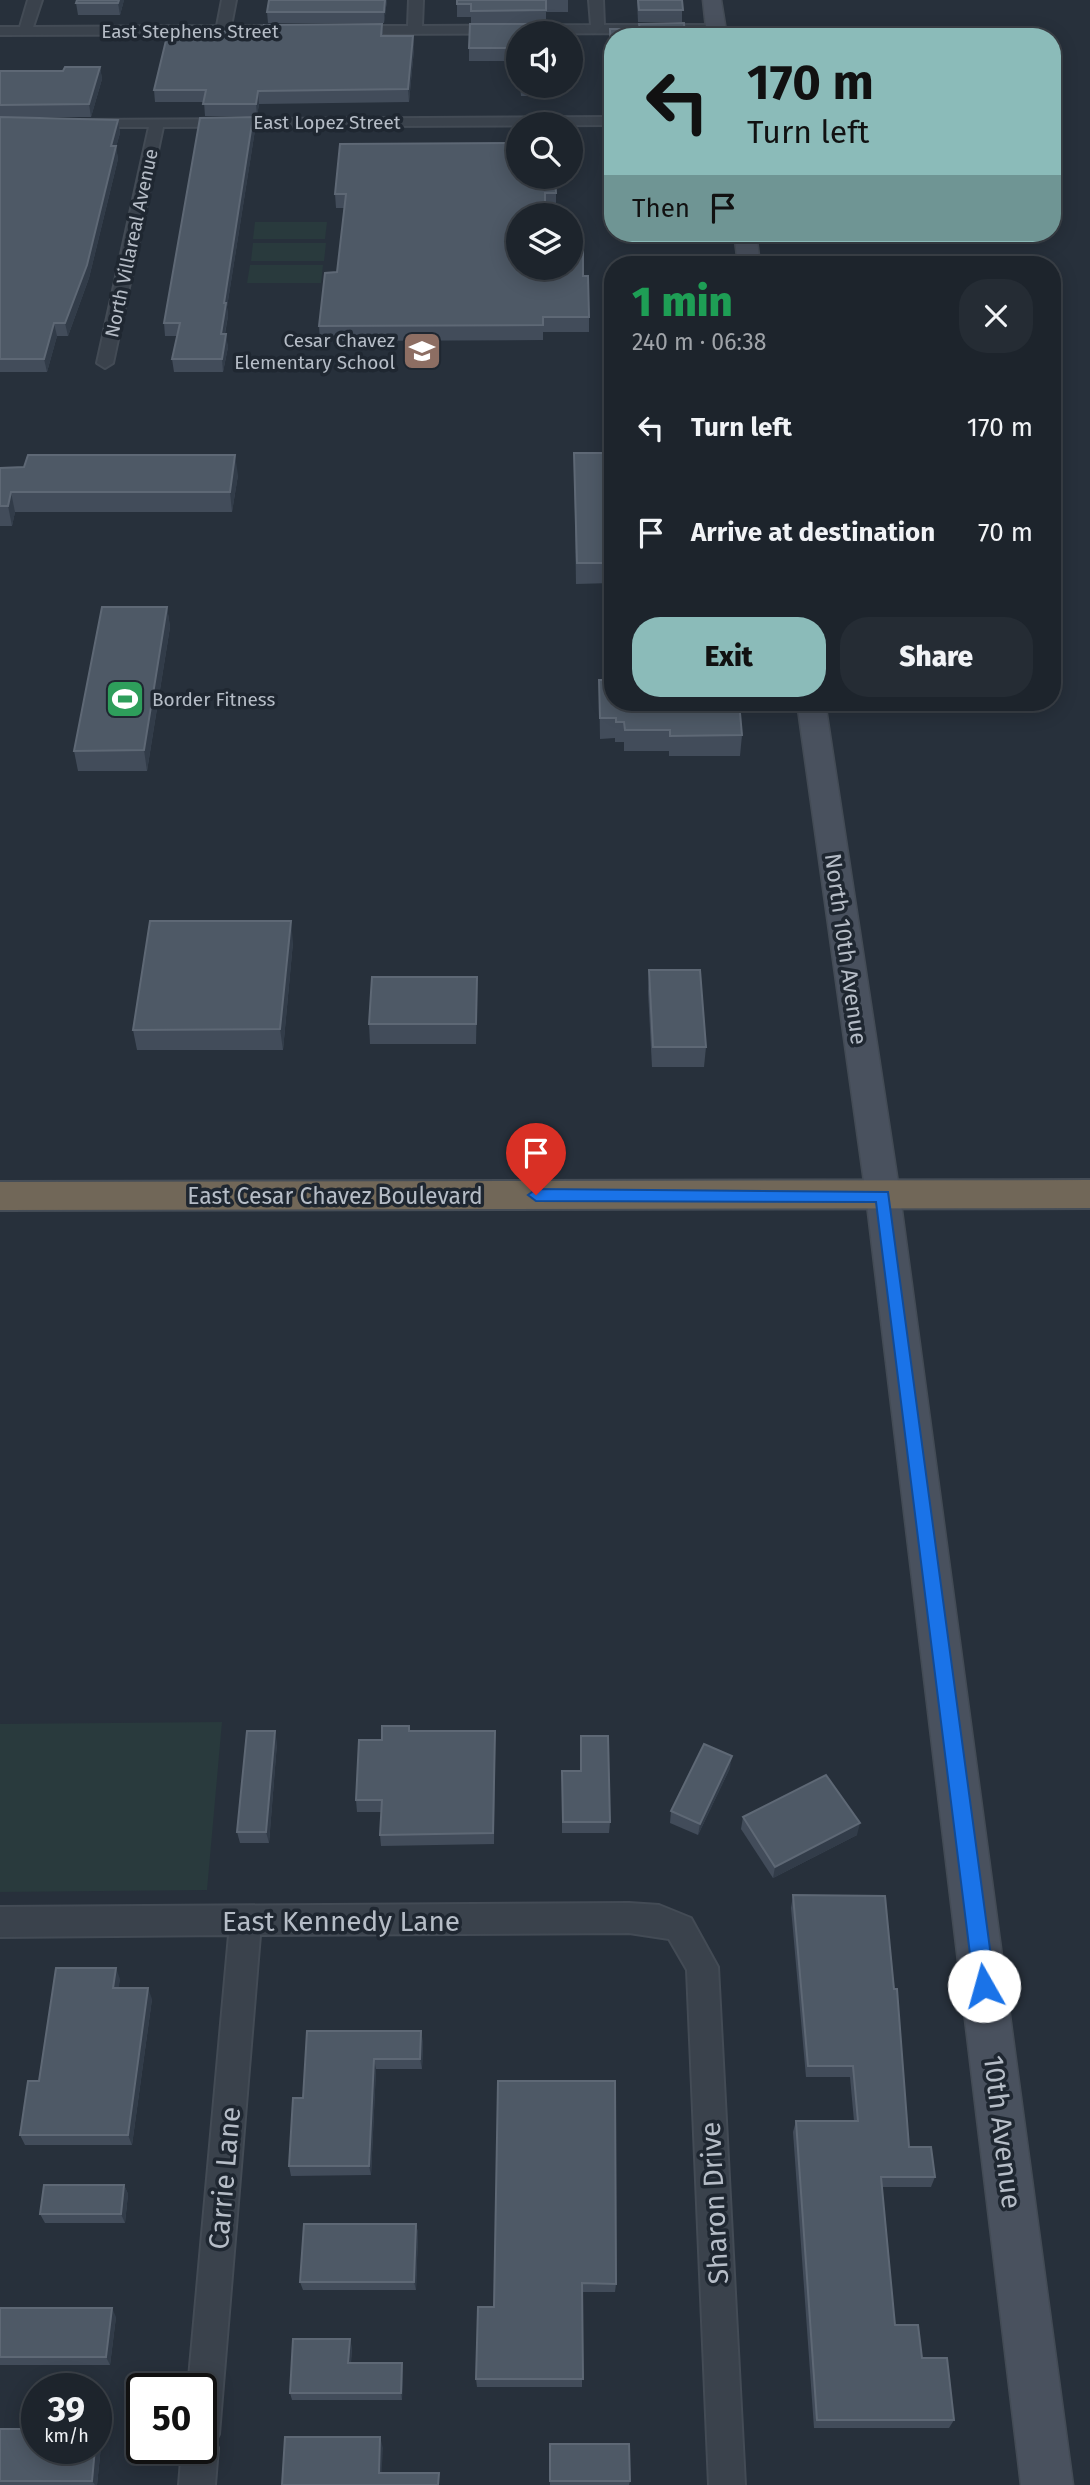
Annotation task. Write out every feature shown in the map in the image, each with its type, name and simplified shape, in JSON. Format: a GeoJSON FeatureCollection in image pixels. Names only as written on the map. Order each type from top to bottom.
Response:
{"type":"FeatureCollection","features":[{"type":"Feature","properties":{"kind":"highway","name":"East Cesar Chavez Boulevard"},"geometry":{"type":"LineString","coordinates":[[0,1196],[1090,1194]]}},
{"type":"Feature","properties":{"kind":"main road"},"geometry":{"type":"LineString","coordinates":[[712,0],[715,28]]}},
{"type":"Feature","properties":{"kind":"main road","name":"North 10th Avenue"},"geometry":{"type":"LineString","coordinates":[[812,711],[883,1196]]}},
{"type":"Feature","properties":{"kind":"main road","name":"10th Avenue"},"geometry":{"type":"LineString","coordinates":[[883,1196],[1047,2485]]}},
{"type":"Feature","properties":{"kind":"street"},"geometry":{"type":"LineString","coordinates":[[25,31],[35,0]]}},
{"type":"Feature","properties":{"kind":"street"},"geometry":{"type":"LineString","coordinates":[[223,30],[229,0]]}},
{"type":"Feature","properties":{"kind":"street"},"geometry":{"type":"LineString","coordinates":[[415,30],[416,0]]}},
{"type":"Feature","properties":{"kind":"street"},"geometry":{"type":"LineString","coordinates":[[596,0],[598,29]]}},
{"type":"Feature","properties":{"kind":"street"},"geometry":{"type":"LineString","coordinates":[[332,30],[604,29]]}},
{"type":"Feature","properties":{"kind":"street","name":"East Stephens Street"},"geometry":{"type":"LineString","coordinates":[[0,31],[305,30]]}},
{"type":"Feature","properties":{"kind":"street","name":"East Lopez Street"},"geometry":{"type":"LineString","coordinates":[[65,123],[604,121]]}},
{"type":"Feature","properties":{"kind":"street","name":"North Villareal Avenue"},"geometry":{"type":"LineString","coordinates":[[104,363],[157,123]]}},
{"type":"Feature","properties":{"kind":"street","name":"East Kennedy Lane"},"geometry":{"type":"LineString","coordinates":[[0,1922],[629,1918],[659,1920],[680,1928]]}},
{"type":"Feature","properties":{"kind":"street","name":"Carrie Lane"},"geometry":{"type":"LineString","coordinates":[[206,2373],[246,1922]]}},
{"type":"Feature","properties":{"kind":"street","name":"Sharon Drive"},"geometry":{"type":"LineString","coordinates":[[680,1928],[702,1967],[727,2485]]}},
{"type":"Feature","properties":{"kind":"street"},"geometry":{"type":"LineString","coordinates":[[197,2485],[199,2464]]}},
{"type":"Feature","properties":{"kind":"shaded area"},"geometry":{"type":"Polygon","coordinates":[[[255,222],[327,222],[325,239],[253,239],[255,222]]]}},
{"type":"Feature","properties":{"kind":"shaded area"},"geometry":{"type":"Polygon","coordinates":[[[253,243],[326,243],[324,261],[251,261],[253,243]]]}},
{"type":"Feature","properties":{"kind":"shaded area"},"geometry":{"type":"Polygon","coordinates":[[[250,265],[323,265],[321,283],[247,283],[250,265]]]}},
{"type":"Feature","properties":{"kind":"shaded area"},"geometry":{"type":"Polygon","coordinates":[[[222,1722],[207,1890],[0,1892],[0,1724],[222,1722]]]}},
{"type":"Feature","properties":{"kind":"building"},"geometry":{"type":"Polygon","coordinates":[[[77,0],[119,0],[118,3],[76,3],[77,0]]]}},
{"type":"Feature","properties":{"kind":"building"},"geometry":{"type":"Polygon","coordinates":[[[269,0],[385,0],[384,12],[267,12],[269,0]]]}},
{"type":"Feature","properties":{"kind":"building"},"geometry":{"type":"Polygon","coordinates":[[[457,0],[546,0],[546,10],[471,11],[471,4],[457,4],[457,0]]]}},
{"type":"Feature","properties":{"kind":"building"},"geometry":{"type":"Polygon","coordinates":[[[638,0],[682,0],[683,10],[639,10],[638,0]]]}},
{"type":"Feature","properties":{"kind":"building"},"geometry":{"type":"Polygon","coordinates":[[[684,23],[684,28],[640,28],[639,24],[684,23]]]}},
{"type":"Feature","properties":{"kind":"building"},"geometry":{"type":"Polygon","coordinates":[[[382,24],[381,36],[413,36],[408,89],[258,91],[256,104],[203,104],[206,90],[154,90],[168,32],[263,31],[264,25],[382,24]]]}},
{"type":"Feature","properties":{"kind":"building"},"geometry":{"type":"Polygon","coordinates":[[[470,24],[506,24],[506,48],[469,48],[470,24]]]}},
{"type":"Feature","properties":{"kind":"building"},"geometry":{"type":"Polygon","coordinates":[[[65,67],[100,67],[89,104],[0,105],[0,71],[63,71],[65,67]]]}},
{"type":"Feature","properties":{"kind":"building"},"geometry":{"type":"Polygon","coordinates":[[[0,117],[118,120],[111,146],[116,146],[87,265],[65,323],[54,323],[44,359],[0,359],[0,117]]]}},
{"type":"Feature","properties":{"kind":"building"},"geometry":{"type":"Polygon","coordinates":[[[253,117],[224,303],[221,334],[226,334],[222,359],[172,359],[180,323],[164,323],[200,118],[253,117]]]}},
{"type":"Feature","properties":{"kind":"building"},"geometry":{"type":"Polygon","coordinates":[[[506,143],[506,189],[556,189],[556,193],[545,193],[545,203],[506,203],[506,280],[583,280],[583,276],[588,276],[589,317],[543,317],[543,325],[319,326],[325,273],[337,272],[346,194],[335,194],[340,144],[506,143]]]}},
{"type":"Feature","properties":{"kind":"building"},"geometry":{"type":"Polygon","coordinates":[[[574,453],[604,453],[604,563],[577,563],[574,453]]]}},
{"type":"Feature","properties":{"kind":"building"},"geometry":{"type":"Polygon","coordinates":[[[28,455],[235,455],[230,492],[11,492],[8,506],[0,506],[0,468],[24,467],[28,455]]]}},
{"type":"Feature","properties":{"kind":"building","name":"Border Fitness"},"geometry":{"type":"Polygon","coordinates":[[[102,607],[167,607],[144,750],[74,751],[102,607]]]}},
{"type":"Feature","properties":{"kind":"building"},"geometry":{"type":"Polygon","coordinates":[[[599,680],[604,680],[604,711],[740,711],[742,735],[670,736],[670,730],[625,730],[624,722],[616,722],[616,718],[600,718],[599,680]]]}},
{"type":"Feature","properties":{"kind":"building"},"geometry":{"type":"Polygon","coordinates":[[[150,921],[291,921],[280,1029],[133,1030],[150,921]]]}},
{"type":"Feature","properties":{"kind":"building"},"geometry":{"type":"Polygon","coordinates":[[[649,970],[700,970],[706,1047],[653,1047],[649,970]]]}},
{"type":"Feature","properties":{"kind":"building"},"geometry":{"type":"Polygon","coordinates":[[[372,977],[477,977],[476,1024],[369,1024],[372,977]]]}},
{"type":"Feature","properties":{"kind":"building"},"geometry":{"type":"Polygon","coordinates":[[[382,1726],[409,1726],[409,1731],[495,1731],[493,1833],[380,1835],[382,1800],[356,1800],[359,1740],[382,1740],[382,1726]]]}},
{"type":"Feature","properties":{"kind":"building"},"geometry":{"type":"Polygon","coordinates":[[[247,1731],[275,1731],[266,1832],[237,1832],[247,1731]]]}},
{"type":"Feature","properties":{"kind":"building"},"geometry":{"type":"Polygon","coordinates":[[[581,1736],[608,1736],[610,1822],[563,1822],[562,1771],[581,1771],[581,1736]]]}},
{"type":"Feature","properties":{"kind":"building"},"geometry":{"type":"Polygon","coordinates":[[[704,1744],[732,1756],[700,1824],[671,1811],[704,1744]]]}},
{"type":"Feature","properties":{"kind":"building"},"geometry":{"type":"Polygon","coordinates":[[[826,1775],[860,1823],[775,1867],[743,1817],[826,1775]]]}},
{"type":"Feature","properties":{"kind":"building"},"geometry":{"type":"Polygon","coordinates":[[[793,1895],[885,1896],[894,1989],[897,1989],[909,2147],[931,2147],[935,2177],[881,2177],[895,2325],[918,2325],[922,2358],[947,2358],[954,2420],[817,2420],[796,2121],[858,2121],[853,2066],[808,2066],[793,1895]]]}},
{"type":"Feature","properties":{"kind":"building"},"geometry":{"type":"Polygon","coordinates":[[[56,1968],[116,1968],[113,1988],[148,1988],[128,2135],[20,2135],[28,2081],[39,2081],[56,1968]]]}},
{"type":"Feature","properties":{"kind":"building"},"geometry":{"type":"Polygon","coordinates":[[[307,2031],[421,2031],[420,2059],[374,2059],[369,2166],[289,2166],[293,2098],[303,2098],[307,2031]]]}},
{"type":"Feature","properties":{"kind":"building"},"geometry":{"type":"Polygon","coordinates":[[[498,2081],[615,2081],[616,2284],[582,2283],[583,2379],[476,2379],[478,2307],[494,2307],[498,2081]]]}},
{"type":"Feature","properties":{"kind":"building"},"geometry":{"type":"Polygon","coordinates":[[[44,2185],[124,2185],[121,2214],[40,2214],[44,2185]]]}},
{"type":"Feature","properties":{"kind":"building"},"geometry":{"type":"Polygon","coordinates":[[[304,2224],[416,2224],[414,2282],[300,2282],[304,2224]]]}},
{"type":"Feature","properties":{"kind":"building"},"geometry":{"type":"Polygon","coordinates":[[[0,2308],[112,2308],[106,2357],[0,2357],[0,2308]]]}},
{"type":"Feature","properties":{"kind":"building"},"geometry":{"type":"Polygon","coordinates":[[[293,2339],[350,2339],[348,2363],[402,2363],[401,2393],[290,2393],[293,2339]]]}},
{"type":"Feature","properties":{"kind":"building"},"geometry":{"type":"Polygon","coordinates":[[[0,2429],[21,2429],[21,2464],[94,2464],[92,2481],[0,2481],[0,2429]]]}},
{"type":"Feature","properties":{"kind":"building"},"geometry":{"type":"Polygon","coordinates":[[[285,2437],[380,2437],[379,2473],[439,2473],[438,2485],[282,2485],[285,2437]]]}},
{"type":"Feature","properties":{"kind":"building"},"geometry":{"type":"Polygon","coordinates":[[[550,2444],[629,2444],[630,2481],[550,2481],[550,2444]]]}},
{"type":"Feature","properties":{"kind":"place","name":"Cesar Chavez Elementary School"},"geometry":{"type":"Point","coordinates":[422,351]}},
{"type":"Feature","properties":{"kind":"place","name":"Border Fitness"},"geometry":{"type":"Point","coordinates":[125,699]}},
{"type":"Feature","properties":{"kind":"route"},"geometry":{"type":"LineString","coordinates":[[536,1195],[883,1196],[984,1986]]}}]}
